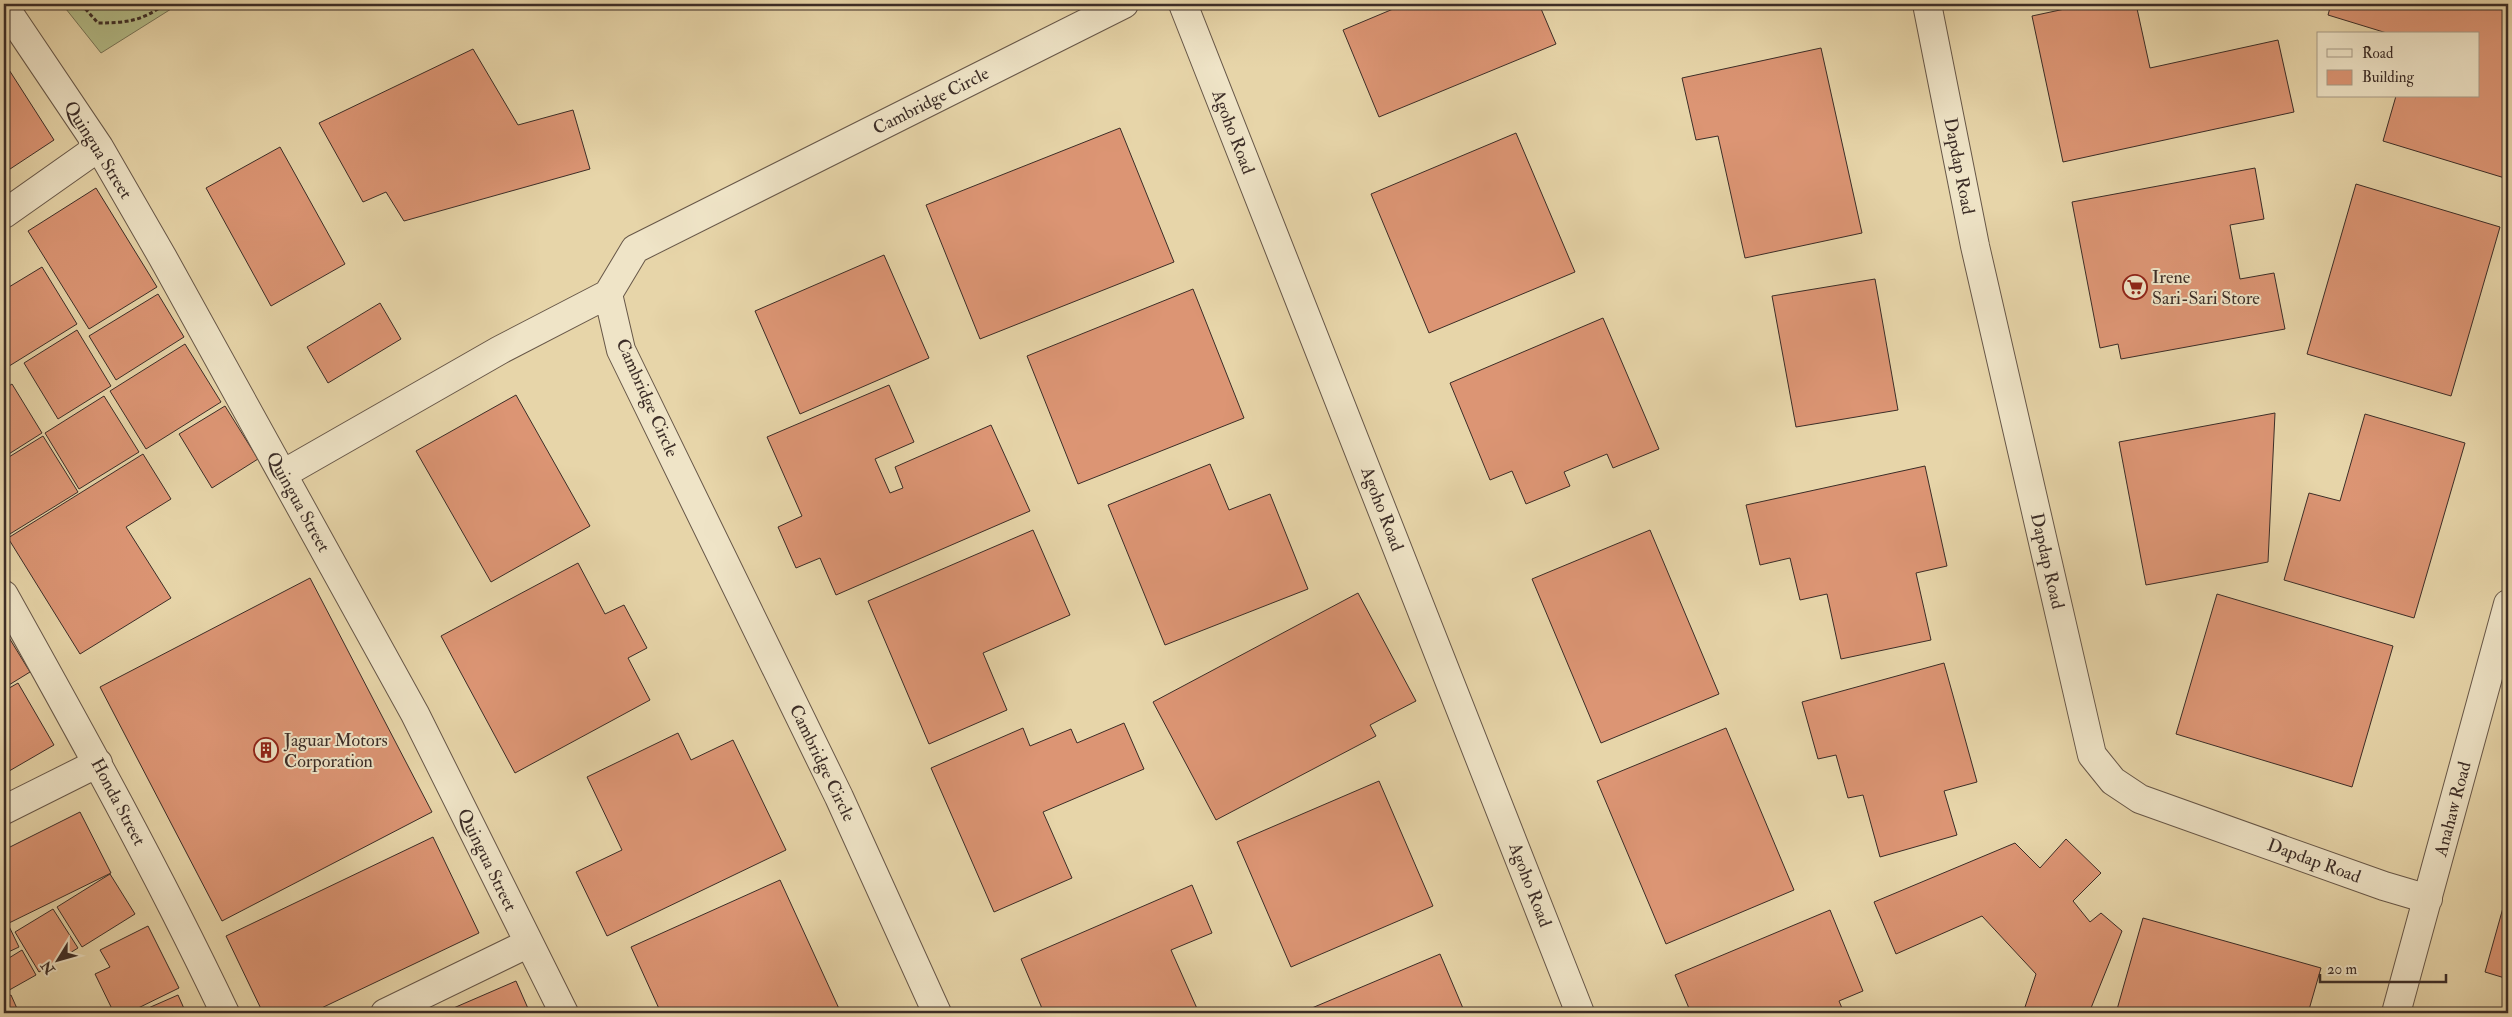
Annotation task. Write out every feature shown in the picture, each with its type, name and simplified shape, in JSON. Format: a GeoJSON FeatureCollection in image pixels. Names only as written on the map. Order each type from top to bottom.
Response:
{"type":"FeatureCollection","features":[{"type":"Feature","properties":{"kind":"street","name":"Cambridge Circle"},"geometry":{"type":"LineString","coordinates":[[937,1013],[839,797],[621,350],[608,294],[635,249],[1124,4]]}},
{"type":"Feature","properties":{"kind":"street","name":"Agoho Road"},"geometry":{"type":"LineString","coordinates":[[1183,4],[1580,1013]]}},
{"type":"Feature","properties":{"kind":"street","name":"Dapdap Road"},"geometry":{"type":"LineString","coordinates":[[1927,4],[1975,246],[2092,755],[2113,781],[2140,799],[2384,886],[2428,899]]}},
{"type":"Feature","properties":{"kind":"street","name":"Quingua Street"},"geometry":{"type":"LineString","coordinates":[[4,6],[99,147],[282,474],[415,714],[564,1013]]}},
{"type":"Feature","properties":{"kind":"street"},"geometry":{"type":"LineString","coordinates":[[4,214],[99,147]]}},
{"type":"Feature","properties":{"kind":"street"},"geometry":{"type":"LineString","coordinates":[[282,474],[500,350],[608,294]]}},
{"type":"Feature","properties":{"kind":"street","name":"Honda Street"},"geometry":{"type":"LineString","coordinates":[[4,595],[98,763],[179,915],[225,1013]]}},
{"type":"Feature","properties":{"kind":"street","name":"Anahaw Road"},"geometry":{"type":"LineString","coordinates":[[2396,1013],[2508,604]]}},
{"type":"Feature","properties":{"kind":"street"},"geometry":{"type":"LineString","coordinates":[[4,810],[98,763]]}},
{"type":"Feature","properties":{"kind":"street"},"geometry":{"type":"LineString","coordinates":[[385,1013],[529,943]]}},
{"type":"Feature","properties":{"kind":"path"},"geometry":{"type":"LineString","coordinates":[[82,4],[98,23],[123,23],[149,16],[165,4]]}},
{"type":"Feature","properties":{"kind":"green space"},"geometry":{"type":"Polygon","coordinates":[[[62,4],[179,4],[101,53],[62,4]]]}},
{"type":"Feature","properties":{"kind":"building"},"geometry":{"type":"Polygon","coordinates":[[[1405,4],[1539,4],[1556,44],[1379,117],[1343,30],[1405,4]]]}},
{"type":"Feature","properties":{"kind":"building"},"geometry":{"type":"Polygon","coordinates":[[[2088,4],[2136,4],[2150,68],[2278,40],[2294,112],[2063,162],[2032,16],[2088,4]]]}},
{"type":"Feature","properties":{"kind":"building"},"geometry":{"type":"Polygon","coordinates":[[[2331,4],[2508,4],[2508,179],[2383,141],[2395,98],[2480,98],[2480,32],[2383,32],[2328,15],[2331,4]]]}},
{"type":"Feature","properties":{"kind":"building"},"geometry":{"type":"Polygon","coordinates":[[[1821,48],[1862,233],[1745,258],[1718,136],[1696,140],[1682,78],[1821,48]]]}},
{"type":"Feature","properties":{"kind":"building"},"geometry":{"type":"Polygon","coordinates":[[[473,49],[518,125],[573,110],[590,169],[404,221],[386,192],[363,202],[319,123],[473,49]]]}},
{"type":"Feature","properties":{"kind":"building"},"geometry":{"type":"Polygon","coordinates":[[[4,62],[54,140],[4,173],[4,62]]]}},
{"type":"Feature","properties":{"kind":"building"},"geometry":{"type":"Polygon","coordinates":[[[1120,128],[1174,262],[980,339],[926,205],[1120,128]]]}},
{"type":"Feature","properties":{"kind":"building"},"geometry":{"type":"Polygon","coordinates":[[[1516,133],[1575,272],[1429,333],[1371,194],[1516,133]]]}},
{"type":"Feature","properties":{"kind":"building"},"geometry":{"type":"Polygon","coordinates":[[[280,147],[345,264],[271,306],[206,188],[280,147]]]}},
{"type":"Feature","properties":{"kind":"building"},"geometry":{"type":"Polygon","coordinates":[[[2255,168],[2264,219],[2230,225],[2240,279],[2274,273],[2285,329],[2121,359],[2118,344],[2100,348],[2072,202],[2255,168]]]}},
{"type":"Feature","properties":{"kind":"building"},"geometry":{"type":"Polygon","coordinates":[[[2356,184],[2500,227],[2451,396],[2307,354],[2356,184]]]}},
{"type":"Feature","properties":{"kind":"building"},"geometry":{"type":"Polygon","coordinates":[[[96,188],[157,287],[89,329],[28,231],[96,188]]]}},
{"type":"Feature","properties":{"kind":"building"},"geometry":{"type":"Polygon","coordinates":[[[884,255],[929,358],[800,414],[755,311],[884,255]]]}},
{"type":"Feature","properties":{"kind":"building"},"geometry":{"type":"Polygon","coordinates":[[[42,267],[77,324],[6,368],[4,364],[4,290],[42,267]]]}},
{"type":"Feature","properties":{"kind":"building"},"geometry":{"type":"Polygon","coordinates":[[[1875,279],[1898,410],[1796,427],[1772,296],[1875,279]]]}},
{"type":"Feature","properties":{"kind":"building"},"geometry":{"type":"Polygon","coordinates":[[[1193,289],[1244,418],[1078,484],[1027,356],[1193,289]]]}},
{"type":"Feature","properties":{"kind":"building"},"geometry":{"type":"Polygon","coordinates":[[[158,294],[184,337],[116,380],[89,336],[158,294]]]}},
{"type":"Feature","properties":{"kind":"building"},"geometry":{"type":"Polygon","coordinates":[[[380,303],[401,339],[328,383],[307,347],[380,303]]]}},
{"type":"Feature","properties":{"kind":"building"},"geometry":{"type":"Polygon","coordinates":[[[1603,318],[1659,449],[1613,468],[1607,454],[1564,472],[1570,486],[1526,504],[1512,471],[1490,480],[1450,383],[1603,318]]]}},
{"type":"Feature","properties":{"kind":"building"},"geometry":{"type":"Polygon","coordinates":[[[77,330],[111,386],[58,419],[24,363],[77,330]]]}},
{"type":"Feature","properties":{"kind":"building"},"geometry":{"type":"Polygon","coordinates":[[[185,344],[221,402],[146,449],[110,391],[185,344]]]}},
{"type":"Feature","properties":{"kind":"building"},"geometry":{"type":"Polygon","coordinates":[[[12,384],[42,433],[4,457],[4,389],[12,384]]]}},
{"type":"Feature","properties":{"kind":"building"},"geometry":{"type":"Polygon","coordinates":[[[889,385],[914,442],[875,459],[890,493],[903,488],[895,467],[991,425],[1030,511],[836,595],[820,558],[796,568],[778,527],[802,516],[767,437],[889,385]]]}},
{"type":"Feature","properties":{"kind":"building"},"geometry":{"type":"Polygon","coordinates":[[[516,395],[590,526],[491,582],[416,451],[516,395]]]}},
{"type":"Feature","properties":{"kind":"building"},"geometry":{"type":"Polygon","coordinates":[[[104,396],[139,452],[79,489],[45,433],[104,396]]]}},
{"type":"Feature","properties":{"kind":"building"},"geometry":{"type":"Polygon","coordinates":[[[225,406],[258,459],[212,488],[179,434],[225,406]]]}},
{"type":"Feature","properties":{"kind":"building"},"geometry":{"type":"Polygon","coordinates":[[[2275,413],[2268,562],[2146,585],[2119,442],[2275,413]]]}},
{"type":"Feature","properties":{"kind":"building"},"geometry":{"type":"Polygon","coordinates":[[[2365,414],[2465,443],[2414,618],[2284,580],[2309,493],[2340,501],[2365,414]]]}},
{"type":"Feature","properties":{"kind":"building"},"geometry":{"type":"Polygon","coordinates":[[[43,436],[78,492],[5,537],[4,460],[43,436]]]}},
{"type":"Feature","properties":{"kind":"building"},"geometry":{"type":"Polygon","coordinates":[[[143,454],[171,499],[126,527],[171,598],[80,654],[8,538],[143,454]]]}},
{"type":"Feature","properties":{"kind":"building"},"geometry":{"type":"Polygon","coordinates":[[[1210,464],[1229,510],[1270,494],[1308,589],[1165,645],[1108,505],[1210,464]]]}},
{"type":"Feature","properties":{"kind":"building"},"geometry":{"type":"Polygon","coordinates":[[[1925,466],[1947,566],[1916,573],[1931,640],[1841,659],[1827,594],[1800,600],[1790,558],[1760,565],[1746,505],[1925,466]]]}},
{"type":"Feature","properties":{"kind":"building"},"geometry":{"type":"Polygon","coordinates":[[[1033,530],[1070,615],[983,653],[1007,710],[929,744],[868,601],[1033,530]]]}},
{"type":"Feature","properties":{"kind":"building"},"geometry":{"type":"Polygon","coordinates":[[[1650,530],[1719,694],[1601,743],[1532,579],[1650,530]]]}},
{"type":"Feature","properties":{"kind":"building"},"geometry":{"type":"Polygon","coordinates":[[[578,563],[605,614],[624,605],[647,648],[628,658],[650,700],[515,773],[441,636],[578,563]]]}},
{"type":"Feature","properties":{"kind":"building","name":"Jaguar Motors Corporation"},"geometry":{"type":"Polygon","coordinates":[[[310,578],[432,812],[222,921],[100,687],[310,578]]]}},
{"type":"Feature","properties":{"kind":"building"},"geometry":{"type":"Polygon","coordinates":[[[1358,593],[1416,701],[1370,725],[1376,736],[1216,820],[1153,702],[1358,593]]]}},
{"type":"Feature","properties":{"kind":"building"},"geometry":{"type":"Polygon","coordinates":[[[2217,594],[2393,646],[2352,787],[2176,734],[2217,594]]]}},
{"type":"Feature","properties":{"kind":"building"},"geometry":{"type":"Polygon","coordinates":[[[8,636],[30,672],[4,688],[4,639],[8,636]]]}},
{"type":"Feature","properties":{"kind":"building"},"geometry":{"type":"Polygon","coordinates":[[[1944,663],[1977,782],[1944,791],[1957,835],[1880,857],[1863,795],[1848,798],[1836,755],[1818,759],[1802,702],[1944,663]]]}},
{"type":"Feature","properties":{"kind":"building"},"geometry":{"type":"Polygon","coordinates":[[[18,683],[54,745],[4,774],[4,691],[18,683]]]}},
{"type":"Feature","properties":{"kind":"building"},"geometry":{"type":"Polygon","coordinates":[[[1124,723],[1144,769],[1043,812],[1072,878],[994,912],[931,768],[1023,728],[1030,746],[1071,729],[1077,743],[1124,723]]]}},
{"type":"Feature","properties":{"kind":"building"},"geometry":{"type":"Polygon","coordinates":[[[1726,728],[1794,890],[1666,944],[1597,781],[1726,728]]]}},
{"type":"Feature","properties":{"kind":"building"},"geometry":{"type":"Polygon","coordinates":[[[678,733],[691,760],[733,740],[786,850],[607,936],[576,872],[622,850],[587,777],[678,733]]]}},
{"type":"Feature","properties":{"kind":"building"},"geometry":{"type":"Polygon","coordinates":[[[1379,781],[1433,906],[1291,967],[1237,842],[1379,781]]]}},
{"type":"Feature","properties":{"kind":"building"},"geometry":{"type":"Polygon","coordinates":[[[80,812],[111,873],[9,923],[4,913],[4,850],[80,812]]]}},
{"type":"Feature","properties":{"kind":"building"},"geometry":{"type":"Polygon","coordinates":[[[433,837],[479,933],[311,1013],[263,1013],[226,936],[433,837]]]}},
{"type":"Feature","properties":{"kind":"building"},"geometry":{"type":"Polygon","coordinates":[[[2066,839],[2101,873],[2073,901],[2090,922],[2101,913],[2122,931],[2089,1013],[2023,1013],[2036,974],[1982,916],[1896,954],[1874,902],[2015,843],[2040,868],[2066,839]]]}},
{"type":"Feature","properties":{"kind":"building"},"geometry":{"type":"Polygon","coordinates":[[[110,874],[135,914],[82,947],[57,907],[110,874]]]}},
{"type":"Feature","properties":{"kind":"building"},"geometry":{"type":"Polygon","coordinates":[[[780,880],[841,1013],[661,1013],[631,947],[780,880]]]}},
{"type":"Feature","properties":{"kind":"building"},"geometry":{"type":"Polygon","coordinates":[[[1192,885],[1212,933],[1171,950],[1199,1013],[1044,1013],[1021,959],[1192,885]]]}},
{"type":"Feature","properties":{"kind":"building"},"geometry":{"type":"Polygon","coordinates":[[[2508,890],[2508,979],[2485,972],[2508,890]]]}},
{"type":"Feature","properties":{"kind":"building"},"geometry":{"type":"Polygon","coordinates":[[[53,909],[78,948],[39,972],[15,932],[53,909]]]}},
{"type":"Feature","properties":{"kind":"building"},"geometry":{"type":"Polygon","coordinates":[[[1830,910],[1863,991],[1839,1001],[1844,1013],[1691,1013],[1675,975],[1830,910]]]}},
{"type":"Feature","properties":{"kind":"building"},"geometry":{"type":"Polygon","coordinates":[[[4,916],[19,947],[4,954],[4,916]]]}},
{"type":"Feature","properties":{"kind":"building"},"geometry":{"type":"Polygon","coordinates":[[[2143,918],[2321,968],[2308,1013],[2116,1013],[2143,918]]]}},
{"type":"Feature","properties":{"kind":"building"},"geometry":{"type":"Polygon","coordinates":[[[148,926],[179,988],[128,1013],[114,1013],[95,974],[110,967],[100,950],[148,926]]]}},
{"type":"Feature","properties":{"kind":"building"},"geometry":{"type":"Polygon","coordinates":[[[22,950],[36,975],[4,993],[4,961],[22,950]]]}},
{"type":"Feature","properties":{"kind":"building"},"geometry":{"type":"Polygon","coordinates":[[[1440,954],[1465,1013],[1300,1013],[1440,954]]]}},
{"type":"Feature","properties":{"kind":"building"},"geometry":{"type":"Polygon","coordinates":[[[516,981],[530,1013],[442,1013],[516,981]]]}},
{"type":"Feature","properties":{"kind":"building"},"geometry":{"type":"Polygon","coordinates":[[[11,995],[19,1013],[4,1013],[4,998],[11,995]]]}},
{"type":"Feature","properties":{"kind":"building"},"geometry":{"type":"Polygon","coordinates":[[[178,995],[186,1013],[137,1013],[178,995]]]}},
{"type":"Feature","properties":{"kind":"place","name":"Irene Sari-Sari Store"},"geometry":{"type":"Point","coordinates":[2135,287]}},
{"type":"Feature","properties":{"kind":"place","name":"Jaguar Motors Corporation"},"geometry":{"type":"Point","coordinates":[266,750]}}]}
